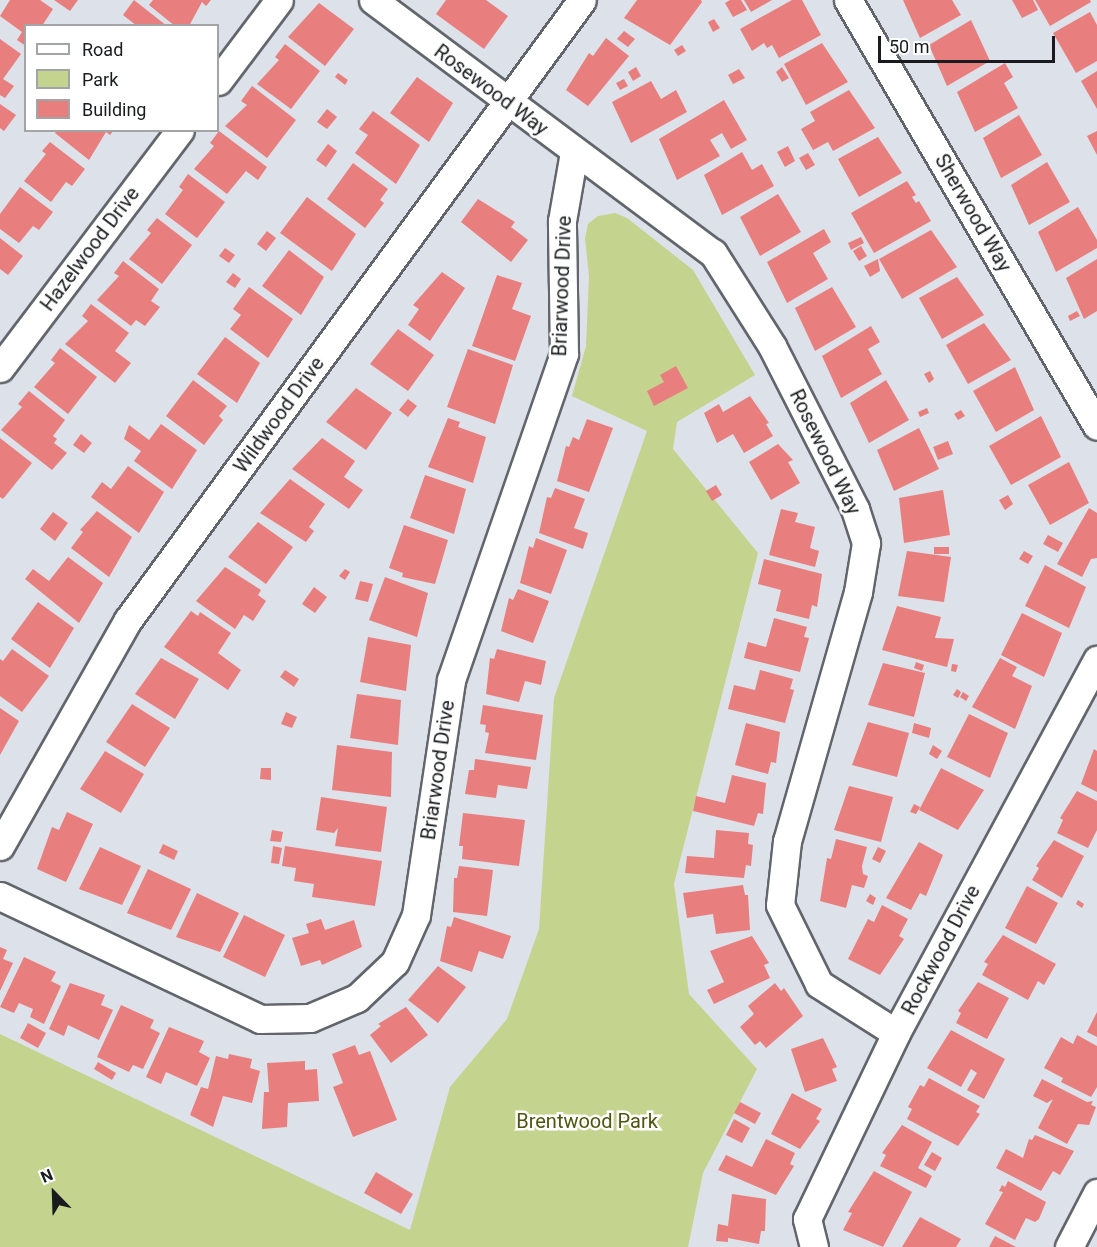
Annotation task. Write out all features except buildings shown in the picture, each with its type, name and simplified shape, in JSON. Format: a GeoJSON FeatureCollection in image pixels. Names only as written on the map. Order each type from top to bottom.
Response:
{"type":"FeatureCollection","features":[{"type":"Feature","properties":{"kind":"street"},"geometry":{"type":"LineString","coordinates":[[219,80],[279,0]]}},
{"type":"Feature","properties":{"kind":"street","name":"Rosewood Way"},"geometry":{"type":"LineString","coordinates":[[372,0],[574,152],[714,253],[772,346],[855,510],[866,543],[858,592],[787,841],[780,904],[819,984],[896,1033]]}},
{"type":"Feature","properties":{"kind":"street","name":"Wildwood Drive"},"geometry":{"type":"LineString","coordinates":[[0,846],[128,620],[582,0]]}},
{"type":"Feature","properties":{"kind":"street","name":"Sherwood Way"},"geometry":{"type":"LineString","coordinates":[[848,0],[1097,426]]}},
{"type":"Feature","properties":{"kind":"street","name":"Hazelwood Drive"},"geometry":{"type":"LineString","coordinates":[[0,368],[178,132]]}},
{"type":"Feature","properties":{"kind":"street","name":"Briarwood Drive"},"geometry":{"type":"LineString","coordinates":[[0,896],[261,1018],[310,1018],[357,998],[394,962],[416,915],[451,680],[564,354],[562,221],[574,152]]}},
{"type":"Feature","properties":{"kind":"street","name":"Rockwood Drive"},"geometry":{"type":"LineString","coordinates":[[814,1247],[807,1219],[896,1033],[1097,660]]}},
{"type":"Feature","properties":{"kind":"street"},"geometry":{"type":"LineString","coordinates":[[1069,1247],[1097,1193]]}},
{"type":"Feature","properties":{"kind":"green space","name":"Brentwood Park"},"geometry":{"type":"Polygon","coordinates":[[[615,213],[627,218],[693,270],[755,375],[677,422],[673,449],[758,553],[674,884],[689,994],[757,1069],[703,1173],[688,1247],[0,1247],[0,1034],[410,1230],[450,1087],[507,1019],[539,929],[554,698],[647,431],[572,396],[586,346],[589,276],[585,238],[588,224],[598,216],[615,213]]]}}]}
